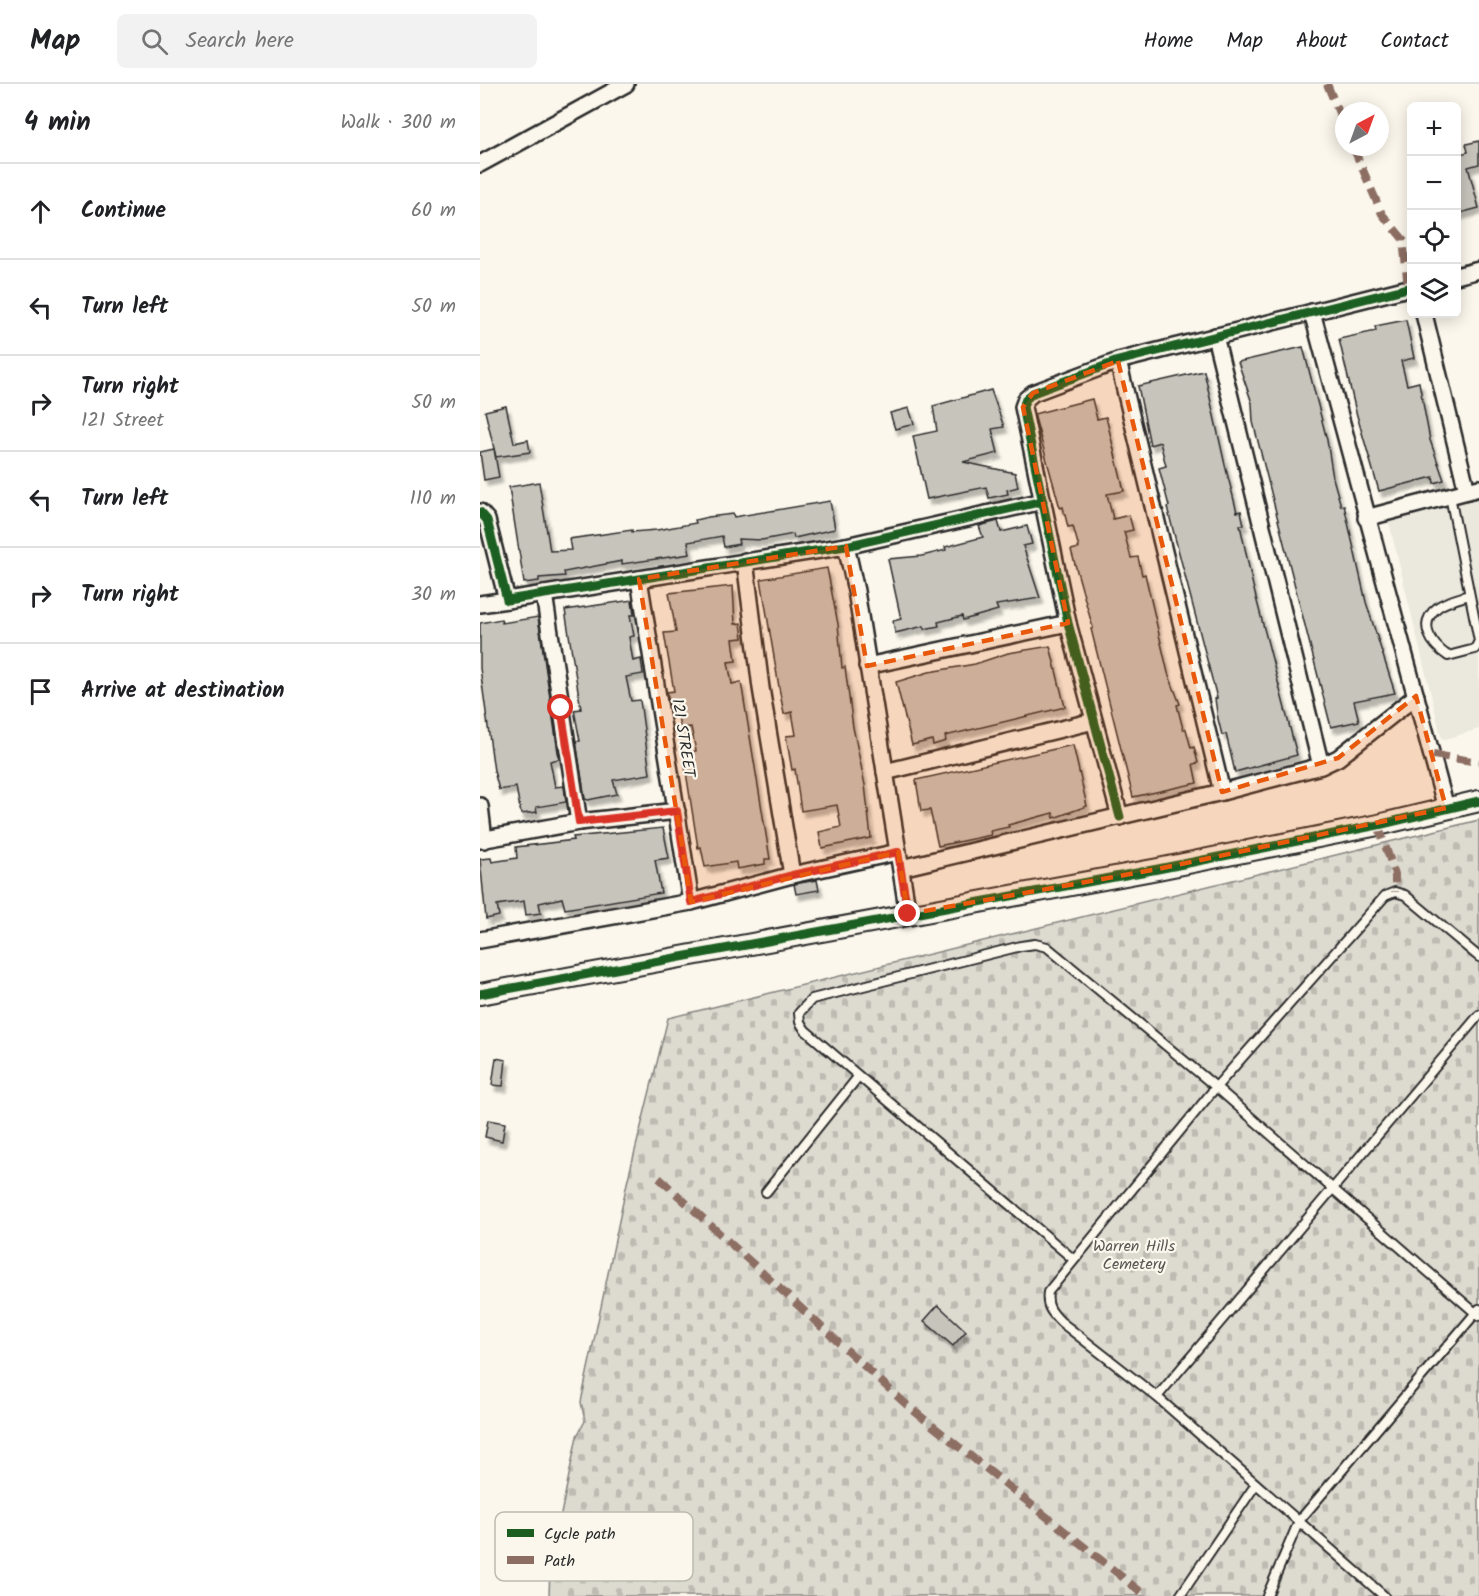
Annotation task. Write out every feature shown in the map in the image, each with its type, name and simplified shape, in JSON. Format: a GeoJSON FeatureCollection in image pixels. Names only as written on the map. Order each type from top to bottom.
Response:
{"type":"FeatureCollection","features":[{"type":"Feature","properties":{"kind":"street"},"geometry":{"type":"LineString","coordinates":[[480,164],[626,84]]}},
{"type":"Feature","properties":{"kind":"street"},"geometry":{"type":"LineString","coordinates":[[1461,276],[1478,275]]}},
{"type":"Feature","properties":{"kind":"street"},"geometry":{"type":"LineString","coordinates":[[1120,817],[1068,623],[1023,407],[1026,399],[1048,386],[1118,361],[1407,288]]}},
{"type":"Feature","properties":{"kind":"street"},"geometry":{"type":"LineString","coordinates":[[1312,312],[1446,808]]}},
{"type":"Feature","properties":{"kind":"street"},"geometry":{"type":"LineString","coordinates":[[1366,518],[1473,490],[1425,318]]}},
{"type":"Feature","properties":{"kind":"street"},"geometry":{"type":"LineString","coordinates":[[1215,336],[1321,766]]}},
{"type":"Feature","properties":{"kind":"street"},"geometry":{"type":"LineString","coordinates":[[1118,361],[1222,792]]}},
{"type":"Feature","properties":{"kind":"street"},"geometry":{"type":"LineString","coordinates":[[480,604],[846,546],[1043,501]]}},
{"type":"Feature","properties":{"kind":"street"},"geometry":{"type":"LineString","coordinates":[[480,512],[487,520],[507,600]]}},
{"type":"Feature","properties":{"kind":"street"},"geometry":{"type":"LineString","coordinates":[[846,546],[908,914]]}},
{"type":"Feature","properties":{"kind":"street"},"geometry":{"type":"LineString","coordinates":[[745,561],[761,688],[792,875]]}},
{"type":"Feature","properties":{"kind":"street","name":"121 STREET"},"geometry":{"type":"LineString","coordinates":[[639,579],[691,902]]}},
{"type":"Feature","properties":{"kind":"street"},"geometry":{"type":"LineString","coordinates":[[544,594],[579,822]]}},
{"type":"Feature","properties":{"kind":"street"},"geometry":{"type":"LineString","coordinates":[[867,666],[1068,623]]}},
{"type":"Feature","properties":{"kind":"street"},"geometry":{"type":"LineString","coordinates":[[901,868],[1120,817],[1321,766],[1355,746],[1416,696]]}},
{"type":"Feature","properties":{"kind":"street"},"geometry":{"type":"LineString","coordinates":[[885,772],[1094,721]]}},
{"type":"Feature","properties":{"kind":"street"},"geometry":{"type":"LineString","coordinates":[[480,994],[1158,869],[1378,825],[1479,801]]}},
{"type":"Feature","properties":{"kind":"street"},"geometry":{"type":"LineString","coordinates":[[480,806],[482,840],[579,822],[677,811]]}},
{"type":"Feature","properties":{"kind":"street"},"geometry":{"type":"LineString","coordinates":[[480,940],[691,902],[792,875],[898,852]]}},
{"type":"Feature","properties":{"kind":"lane"},"geometry":{"type":"LineString","coordinates":[[1450,496],[1479,641],[1475,649],[1448,657],[1434,646],[1428,634],[1429,619],[1438,607],[1469,595]]}},
{"type":"Feature","properties":{"kind":"lane"},"geometry":{"type":"LineString","coordinates":[[1384,1596],[1157,1397],[1050,1311],[1047,1301],[1048,1292],[1216,1087],[1385,896],[1395,891],[1405,896],[1479,957]]}},
{"type":"Feature","properties":{"kind":"lane"},"geometry":{"type":"LineString","coordinates":[[1073,1259],[858,1077],[806,1030],[800,1022],[798,1013],[804,1005],[812,999],[1035,944],[1060,955],[1478,1313],[1299,1521],[1267,1596]]}},
{"type":"Feature","properties":{"kind":"lane"},"geometry":{"type":"LineString","coordinates":[[1157,1397],[1333,1191],[1479,1015]]}},
{"type":"Feature","properties":{"kind":"lane"},"geometry":{"type":"LineString","coordinates":[[766,1192],[858,1077]]}},
{"type":"Feature","properties":{"kind":"lane"},"geometry":{"type":"LineString","coordinates":[[1180,1596],[1256,1484]]}},
{"type":"Feature","properties":{"kind":"highlighted area"},"geometry":{"type":"Polygon","coordinates":[[[1118,361],[1222,792],[1338,758],[1416,696],[1446,808],[1158,869],[908,914],[898,852],[691,902],[639,579],[846,546],[867,666],[1068,623],[1023,407],[1033,393],[1118,361]]]}},
{"type":"Feature","properties":{"kind":"shaded area"},"geometry":{"type":"Polygon","coordinates":[[[1479,483],[1479,729],[1442,740],[1385,506],[1479,483]]]}},
{"type":"Feature","properties":{"kind":"green space","name":"Warren Hills Cemetery"},"geometry":{"type":"Polygon","coordinates":[[[1479,820],[1479,1596],[549,1596],[550,1581],[693,1581],[693,1512],[561,1512],[577,1436],[585,1421],[581,1402],[627,1183],[668,1018],[1479,820]]]}},
{"type":"Feature","properties":{"kind":"building"},"geometry":{"type":"Polygon","coordinates":[[[1479,141],[1479,164],[1468,167],[1479,208],[1461,213],[1461,154],[1468,152],[1466,144],[1479,141]]]}},
{"type":"Feature","properties":{"kind":"building"},"geometry":{"type":"Polygon","coordinates":[[[1406,320],[1414,358],[1401,361],[1407,385],[1419,382],[1430,440],[1444,480],[1434,483],[1433,477],[1379,491],[1356,412],[1339,339],[1376,331],[1375,326],[1406,320]]]}},
{"type":"Feature","properties":{"kind":"building"},"geometry":{"type":"Polygon","coordinates":[[[1303,347],[1327,440],[1333,478],[1341,506],[1344,505],[1366,602],[1395,693],[1354,701],[1359,721],[1331,727],[1253,422],[1252,403],[1238,362],[1303,347]]]}},
{"type":"Feature","properties":{"kind":"building"},"geometry":{"type":"Polygon","coordinates":[[[1204,371],[1237,512],[1241,511],[1244,525],[1240,525],[1253,586],[1297,755],[1235,772],[1226,734],[1222,735],[1215,699],[1217,698],[1167,507],[1169,506],[1159,468],[1166,466],[1160,442],[1150,445],[1138,386],[1204,371]]]}},
{"type":"Feature","properties":{"kind":"building"},"geometry":{"type":"Polygon","coordinates":[[[991,390],[1004,427],[992,429],[998,453],[963,462],[1015,473],[1018,487],[1007,490],[1008,494],[989,498],[986,487],[927,499],[913,436],[937,431],[933,406],[991,390]]]}},
{"type":"Feature","properties":{"kind":"building"},"geometry":{"type":"Polygon","coordinates":[[[1092,399],[1097,419],[1106,417],[1124,491],[1107,494],[1113,519],[1129,515],[1133,530],[1124,532],[1131,558],[1138,557],[1142,575],[1145,574],[1168,673],[1180,704],[1177,705],[1183,729],[1186,729],[1191,748],[1194,747],[1198,763],[1193,764],[1197,783],[1133,797],[1091,629],[1093,628],[1071,550],[1079,548],[1073,526],[1068,527],[1063,507],[1060,508],[1034,414],[1092,399]]]}},
{"type":"Feature","properties":{"kind":"building"},"geometry":{"type":"Polygon","coordinates":[[[506,406],[514,443],[528,440],[530,452],[496,457],[485,411],[506,406]]]}},
{"type":"Feature","properties":{"kind":"building"},"geometry":{"type":"Polygon","coordinates":[[[909,408],[914,424],[895,429],[890,413],[909,408]]]}},
{"type":"Feature","properties":{"kind":"building"},"geometry":{"type":"Polygon","coordinates":[[[494,449],[499,477],[484,480],[480,452],[494,449]]]}},
{"type":"Feature","properties":{"kind":"building"},"geometry":{"type":"Polygon","coordinates":[[[539,482],[550,551],[571,550],[569,539],[632,530],[632,532],[657,530],[696,523],[695,520],[708,517],[733,514],[734,517],[830,501],[835,529],[794,538],[793,534],[762,540],[738,539],[739,544],[724,547],[722,536],[688,542],[690,554],[622,564],[622,561],[564,572],[565,576],[539,578],[539,581],[524,583],[509,487],[539,482]]]}},
{"type":"Feature","properties":{"kind":"building"},"geometry":{"type":"Polygon","coordinates":[[[998,521],[1001,532],[1027,526],[1032,544],[1023,546],[1040,598],[996,605],[998,610],[963,620],[962,616],[938,622],[939,626],[924,629],[924,626],[895,633],[893,621],[901,619],[888,559],[922,556],[946,550],[945,547],[983,537],[979,526],[998,521]]]}},
{"type":"Feature","properties":{"kind":"building"},"geometry":{"type":"Polygon","coordinates":[[[827,568],[838,624],[842,668],[845,667],[853,727],[865,785],[871,838],[822,848],[819,832],[841,827],[837,805],[801,811],[795,769],[792,770],[786,736],[796,735],[792,712],[784,714],[761,579],[827,568]]]}},
{"type":"Feature","properties":{"kind":"building"},"geometry":{"type":"Polygon","coordinates":[[[733,586],[735,624],[741,623],[743,638],[733,639],[736,661],[728,662],[732,684],[741,682],[770,859],[765,859],[765,864],[737,869],[736,862],[705,867],[701,847],[698,848],[683,753],[696,751],[691,727],[680,728],[677,709],[670,709],[667,692],[674,691],[664,633],[676,632],[669,593],[733,586]]]}},
{"type":"Feature","properties":{"kind":"building"},"geometry":{"type":"Polygon","coordinates":[[[632,600],[634,615],[630,615],[634,636],[629,637],[633,661],[641,659],[643,674],[626,677],[631,701],[640,700],[650,774],[613,780],[617,794],[588,800],[585,799],[576,741],[580,741],[574,710],[581,709],[565,610],[632,600]]]}},
{"type":"Feature","properties":{"kind":"building"},"geometry":{"type":"Polygon","coordinates":[[[538,617],[559,759],[550,761],[555,787],[564,786],[566,802],[536,807],[537,812],[521,814],[516,787],[499,790],[494,771],[480,668],[480,623],[501,619],[502,623],[538,617]]]}},
{"type":"Feature","properties":{"kind":"building"},"geometry":{"type":"Polygon","coordinates":[[[1050,646],[1065,707],[945,736],[946,741],[933,745],[932,740],[912,745],[896,682],[929,672],[975,664],[1008,653],[1050,646]]]}},
{"type":"Feature","properties":{"kind":"building"},"geometry":{"type":"Polygon","coordinates":[[[1073,745],[1087,806],[1054,818],[1053,813],[1008,825],[1009,827],[990,831],[991,835],[938,846],[930,810],[921,811],[916,780],[1073,745]]]}},
{"type":"Feature","properties":{"kind":"building"},"geometry":{"type":"Polygon","coordinates":[[[663,828],[669,858],[655,860],[661,893],[565,909],[562,898],[539,903],[541,913],[526,915],[524,901],[497,905],[499,916],[486,919],[480,859],[491,858],[492,862],[517,858],[516,847],[574,840],[573,837],[663,828]]]}},
{"type":"Feature","properties":{"kind":"building"},"geometry":{"type":"Polygon","coordinates":[[[817,880],[819,890],[796,894],[794,884],[817,880]]]}},
{"type":"Feature","properties":{"kind":"building"},"geometry":{"type":"Polygon","coordinates":[[[496,1058],[506,1060],[503,1086],[492,1085],[496,1058]]]}},
{"type":"Feature","properties":{"kind":"building"},"geometry":{"type":"Polygon","coordinates":[[[488,1120],[505,1123],[502,1141],[485,1137],[488,1120]]]}},
{"type":"Feature","properties":{"kind":"building"},"geometry":{"type":"Polygon","coordinates":[[[938,1305],[966,1331],[953,1346],[924,1321],[938,1305]]]}},
{"type":"Feature","properties":{"kind":"marked path"},"geometry":{"type":"LineString","coordinates":[[1327,84],[1335,103]]}},
{"type":"Feature","properties":{"kind":"marked path"},"geometry":{"type":"LineString","coordinates":[[1357,156],[1382,214],[1403,239],[1407,278]]}},
{"type":"Feature","properties":{"kind":"marked path"},"geometry":{"type":"LineString","coordinates":[[1433,755],[1479,762]]}},
{"type":"Feature","properties":{"kind":"marked path"},"geometry":{"type":"LineString","coordinates":[[1378,825],[1395,874],[1395,892]]}},
{"type":"Feature","properties":{"kind":"marked path"},"geometry":{"type":"LineString","coordinates":[[659,1178],[909,1407],[1146,1596]]}},
{"type":"Feature","properties":{"kind":"cycle path"},"geometry":{"type":"LineString","coordinates":[[1120,817],[1068,623],[1023,407],[1026,399],[1033,393],[1118,361],[1407,288]]}},
{"type":"Feature","properties":{"kind":"cycle path"},"geometry":{"type":"LineString","coordinates":[[480,512],[487,520],[507,600],[846,546],[1043,501]]}},
{"type":"Feature","properties":{"kind":"cycle path"},"geometry":{"type":"LineString","coordinates":[[480,994],[1158,869],[1378,825],[1479,801]]}},
{"type":"Feature","properties":{"kind":"route"},"geometry":{"type":"LineString","coordinates":[[561,708],[579,822],[677,811],[691,902],[792,875],[898,852],[908,914]]}}]}
